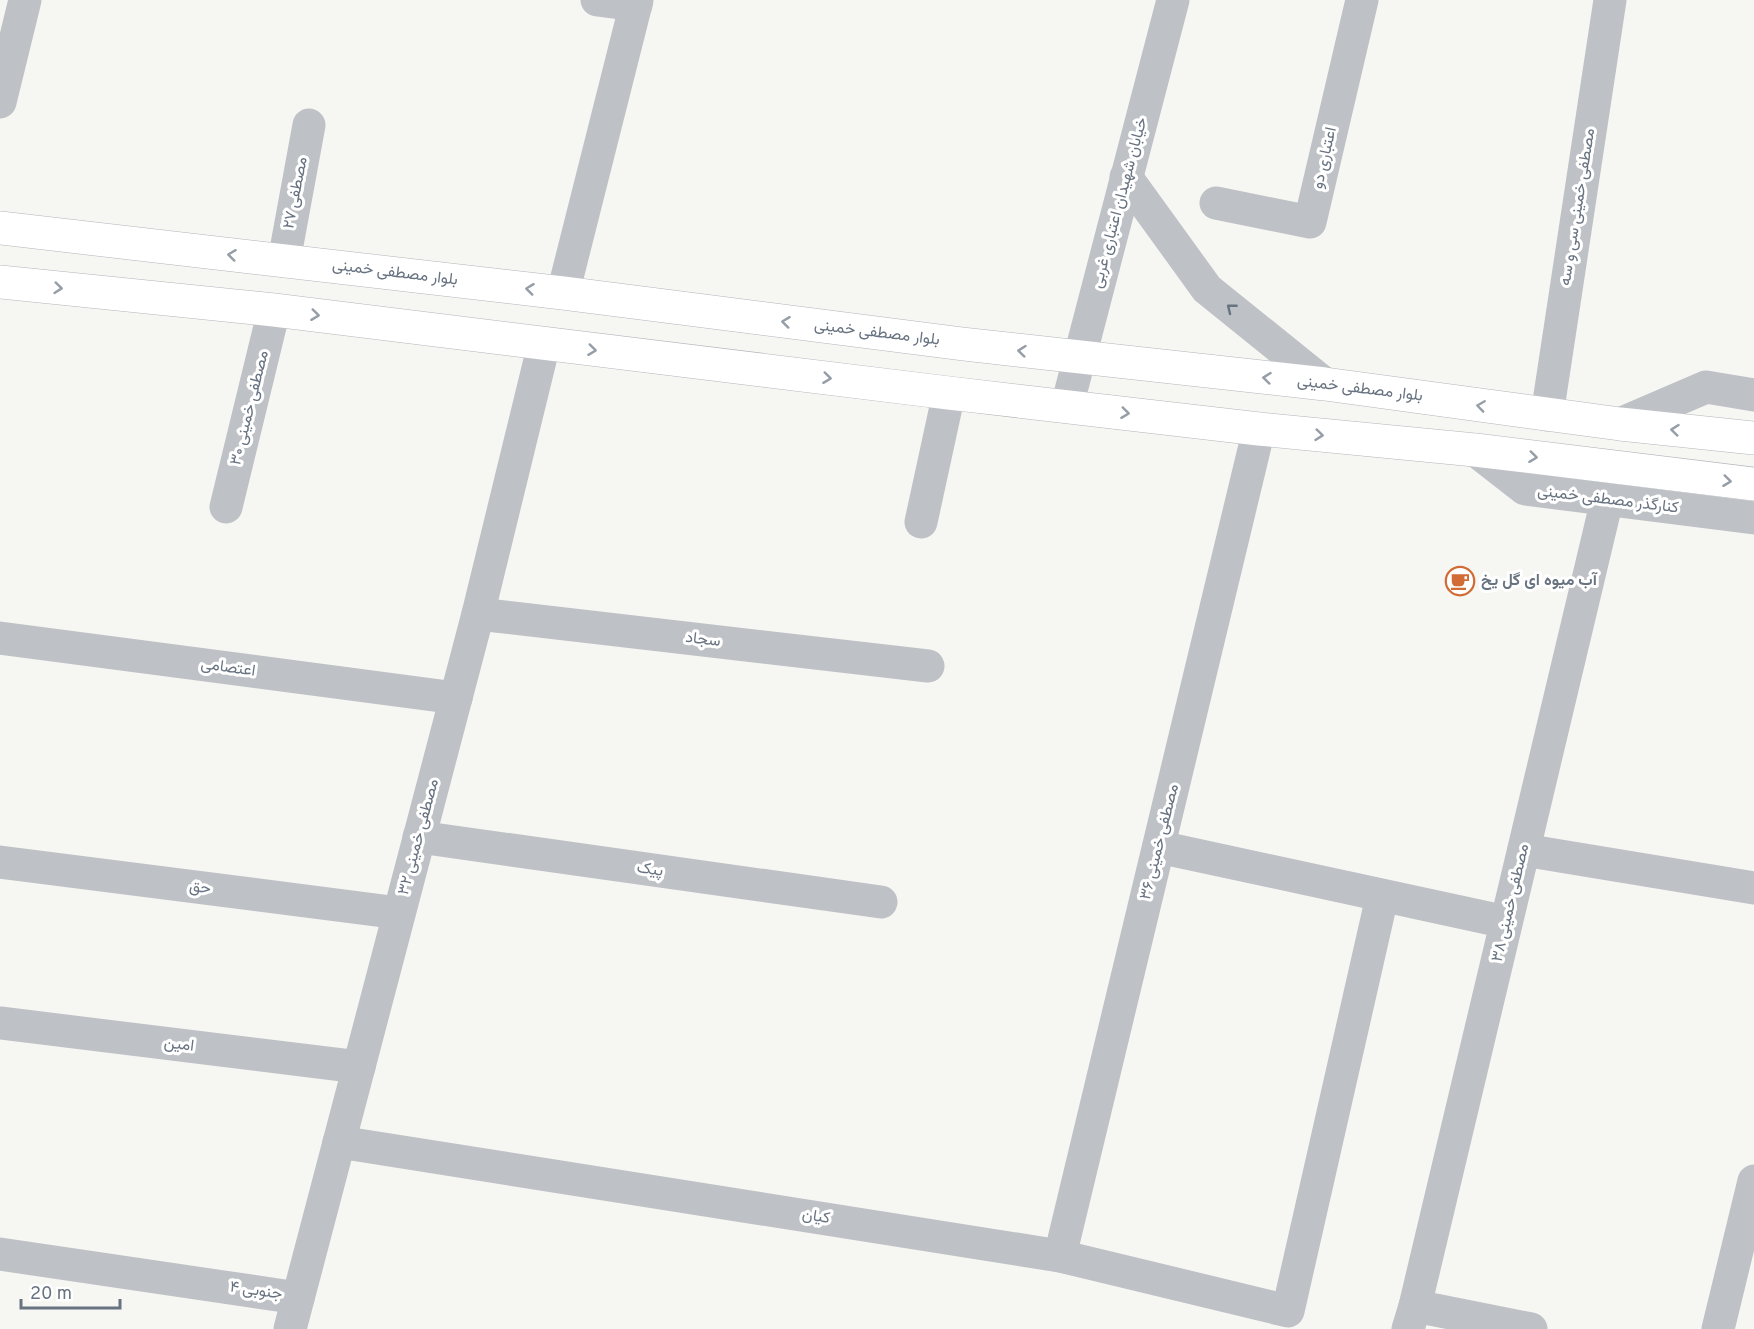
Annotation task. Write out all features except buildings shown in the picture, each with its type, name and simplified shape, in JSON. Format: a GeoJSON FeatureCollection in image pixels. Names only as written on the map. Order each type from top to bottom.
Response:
{"type":"FeatureCollection","features":[{"type":"Feature","properties":{"kind":"main road","name":"بلوار مصطفی خمینی"},"geometry":{"type":"LineString","coordinates":[[0,228],[563,293],[963,344],[1325,384],[1547,415],[1754,438]]}},
{"type":"Feature","properties":{"kind":"main road"},"geometry":{"type":"LineString","coordinates":[[0,282],[274,310],[949,393],[1259,429],[1475,450],[1754,484]]}},
{"type":"Feature","properties":{"kind":"street"},"geometry":{"type":"LineString","coordinates":[[0,102],[25,0]]}},
{"type":"Feature","properties":{"kind":"street"},"geometry":{"type":"LineString","coordinates":[[563,293],[637,2],[597,0]]}},
{"type":"Feature","properties":{"kind":"street","name":"خیابان شهیدان اعتباری غربی"},"geometry":{"type":"LineString","coordinates":[[1067,406],[1173,0]]}},
{"type":"Feature","properties":{"kind":"street","name":"اعتباری دو"},"geometry":{"type":"LineString","coordinates":[[1216,203],[1310,222],[1362,0]]}},
{"type":"Feature","properties":{"kind":"street","name":"مصطفی خمینی سی و سه"},"geometry":{"type":"LineString","coordinates":[[1547,415],[1610,0]]}},
{"type":"Feature","properties":{"kind":"street","name":"مصطفی ۲۷"},"geometry":{"type":"LineString","coordinates":[[284,261],[309,125]]}},
{"type":"Feature","properties":{"kind":"street"},"geometry":{"type":"LineString","coordinates":[[1126,177],[1207,289],[1325,384]]}},
{"type":"Feature","properties":{"kind":"street","name":"مصطفی خمینی ۳۰"},"geometry":{"type":"LineString","coordinates":[[226,507],[274,310]]}},
{"type":"Feature","properties":{"kind":"street","name":"مصطفی خمینی ۳۲"},"geometry":{"type":"LineString","coordinates":[[290,1329],[478,614],[544,344]]}},
{"type":"Feature","properties":{"kind":"street"},"geometry":{"type":"LineString","coordinates":[[1620,424],[1706,387],[1754,394]]}},
{"type":"Feature","properties":{"kind":"street"},"geometry":{"type":"LineString","coordinates":[[921,522],[949,393]]}},
{"type":"Feature","properties":{"kind":"street","name":"مصطفی خمینی ۳۶"},"geometry":{"type":"LineString","coordinates":[[1060,1256],[1259,429]]}},
{"type":"Feature","properties":{"kind":"street","name":"کنارگذر مصطفی خمینی"},"geometry":{"type":"LineString","coordinates":[[1475,450],[1525,489],[1754,518]]}},
{"type":"Feature","properties":{"kind":"street","name":"مصطفی خمینی ۳۸"},"geometry":{"type":"LineString","coordinates":[[1411,1318],[1607,500]]}},
{"type":"Feature","properties":{"kind":"street","name":"سجاد"},"geometry":{"type":"LineString","coordinates":[[478,614],[928,666]]}},
{"type":"Feature","properties":{"kind":"street","name":"اعتصامی"},"geometry":{"type":"LineString","coordinates":[[0,638],[456,698]]}},
{"type":"Feature","properties":{"kind":"street","name":"پیک"},"geometry":{"type":"LineString","coordinates":[[419,837],[881,902]]}},
{"type":"Feature","properties":{"kind":"street"},"geometry":{"type":"LineString","coordinates":[[1159,847],[1506,922]]}},
{"type":"Feature","properties":{"kind":"street"},"geometry":{"type":"LineString","coordinates":[[1524,850],[1754,888]]}},
{"type":"Feature","properties":{"kind":"street","name":"حق"},"geometry":{"type":"LineString","coordinates":[[0,862],[399,913]]}},
{"type":"Feature","properties":{"kind":"street","name":"کیان"},"geometry":{"type":"LineString","coordinates":[[339,1142],[1060,1256],[1288,1311],[1382,897]]}},
{"type":"Feature","properties":{"kind":"street","name":"امین"},"geometry":{"type":"LineString","coordinates":[[0,1023],[359,1068]]}},
{"type":"Feature","properties":{"kind":"street"},"geometry":{"type":"LineString","coordinates":[[1718,1329],[1754,1181]]}},
{"type":"Feature","properties":{"kind":"street","name":"۴ جنوبی"},"geometry":{"type":"LineString","coordinates":[[0,1254],[298,1298]]}},
{"type":"Feature","properties":{"kind":"street"},"geometry":{"type":"LineString","coordinates":[[1411,1318],[1531,1329]]}},
{"type":"Feature","properties":{"kind":"place","name":"آب میوه ای گل یخ"},"geometry":{"type":"Point","coordinates":[1460,581]}}]}
